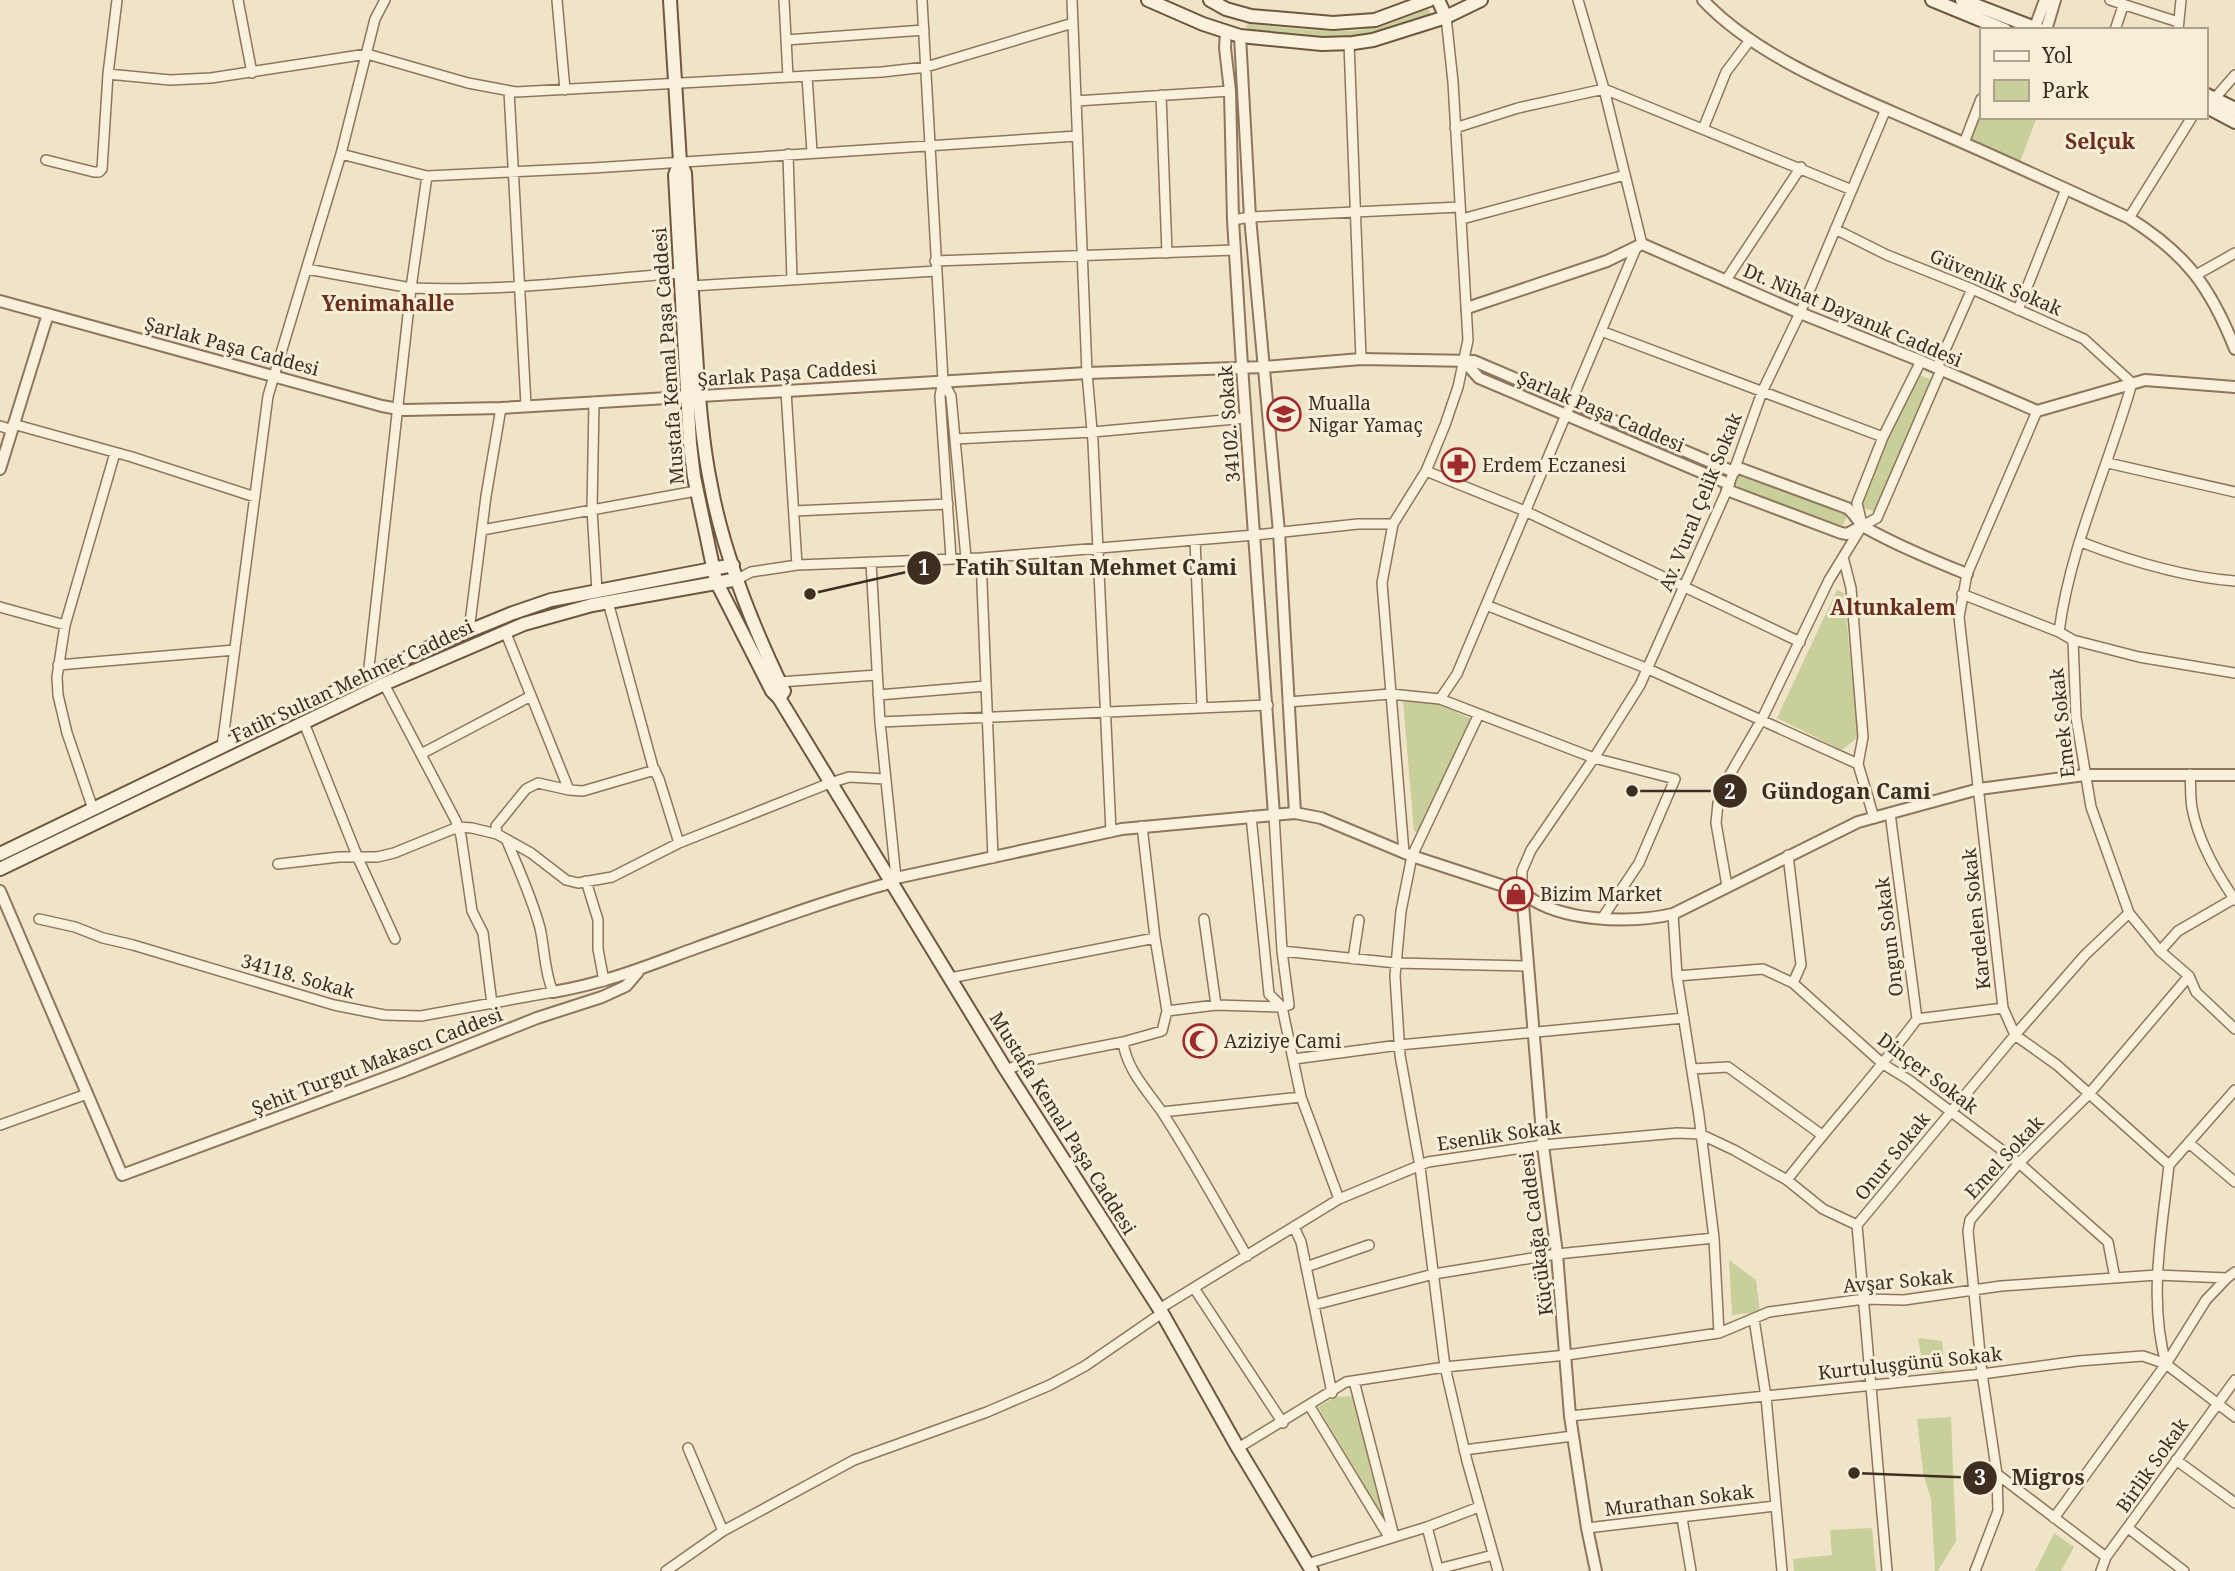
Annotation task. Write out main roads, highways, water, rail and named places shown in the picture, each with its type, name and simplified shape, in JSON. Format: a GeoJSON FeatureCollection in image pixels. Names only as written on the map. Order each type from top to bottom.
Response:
{"type":"FeatureCollection","features":[{"type":"Feature","properties":{"kind":"main road","name":"Mustafa Kemal Paşa Caddesi"},"geometry":{"type":"LineString","coordinates":[[670,0],[680,162],[685,173],[691,286],[693,396],[690,444],[696,491],[715,575],[772,691],[779,698],[893,881],[1006,1070],[1160,1311],[1309,1567]]}},
{"type":"Feature","properties":{"kind":"main road"},"geometry":{"type":"LineString","coordinates":[[1148,0],[1203,24],[1233,33],[1301,43],[1373,40],[1446,18],[1481,0]]}},
{"type":"Feature","properties":{"kind":"main road"},"geometry":{"type":"LineString","coordinates":[[1216,1],[1232,11],[1283,20],[1349,23],[1375,20],[1429,0]]}},
{"type":"Feature","properties":{"kind":"main road"},"geometry":{"type":"LineString","coordinates":[[1438,0],[1446,18]]}},
{"type":"Feature","properties":{"kind":"main road"},"geometry":{"type":"LineString","coordinates":[[1932,0],[2000,28]]}},
{"type":"Feature","properties":{"kind":"main road"},"geometry":{"type":"LineString","coordinates":[[1962,0],[2036,28]]}},
{"type":"Feature","properties":{"kind":"main road"},"geometry":{"type":"LineString","coordinates":[[1232,11],[1233,33]]}},
{"type":"Feature","properties":{"kind":"main road"},"geometry":{"type":"LineString","coordinates":[[2209,99],[2235,110]]}},
{"type":"Feature","properties":{"kind":"main road"},"geometry":{"type":"LineString","coordinates":[[2209,99],[2235,122]]}},
{"type":"Feature","properties":{"kind":"main road","name":"Mustafa Kemal Paşa Caddesi"},"geometry":{"type":"LineString","coordinates":[[680,162],[675,175],[680,274],[693,396],[720,524],[766,655],[784,691],[779,698]]}},
{"type":"Feature","properties":{"kind":"main road","name":"Fatih Sultan Mehmet Caddesi"},"geometry":{"type":"LineString","coordinates":[[0,869],[384,684],[505,631],[543,617],[715,575],[733,565]]}},
{"type":"Feature","properties":{"kind":"main road","name":"Fatih Sultan Mehmet Caddesi"},"geometry":{"type":"LineString","coordinates":[[0,854],[368,676],[469,631],[551,600],[715,575],[738,579]]}},
{"type":"Feature","properties":{"kind":"place","name":"Mualla Nigar Yamaç"},"geometry":{"type":"Point","coordinates":[1284,414]}},
{"type":"Feature","properties":{"kind":"place","name":"Erdem Eczanesi"},"geometry":{"type":"Point","coordinates":[1458,465]}},
{"type":"Feature","properties":{"kind":"place","name":"Fatih Sultan Mehmet Cami"},"geometry":{"type":"Point","coordinates":[810,594]}},
{"type":"Feature","properties":{"kind":"place","name":"Gündogan Cami"},"geometry":{"type":"Point","coordinates":[1632,791]}},
{"type":"Feature","properties":{"kind":"place","name":"Bizim Market"},"geometry":{"type":"Point","coordinates":[1516,894]}},
{"type":"Feature","properties":{"kind":"place","name":"Aziziye Cami"},"geometry":{"type":"Point","coordinates":[1200,1041]}},
{"type":"Feature","properties":{"kind":"place","name":"Migros"},"geometry":{"type":"Point","coordinates":[1854,1473]}},
{"type":"Feature","properties":{"kind":"district","name":"Selçuk"},"geometry":{"type":"Point","coordinates":[2100,141]}},
{"type":"Feature","properties":{"kind":"district","name":"Yenimahalle"},"geometry":{"type":"Point","coordinates":[388,303]}},
{"type":"Feature","properties":{"kind":"district","name":"Altunkalem"},"geometry":{"type":"Point","coordinates":[1893,607]}}]}
